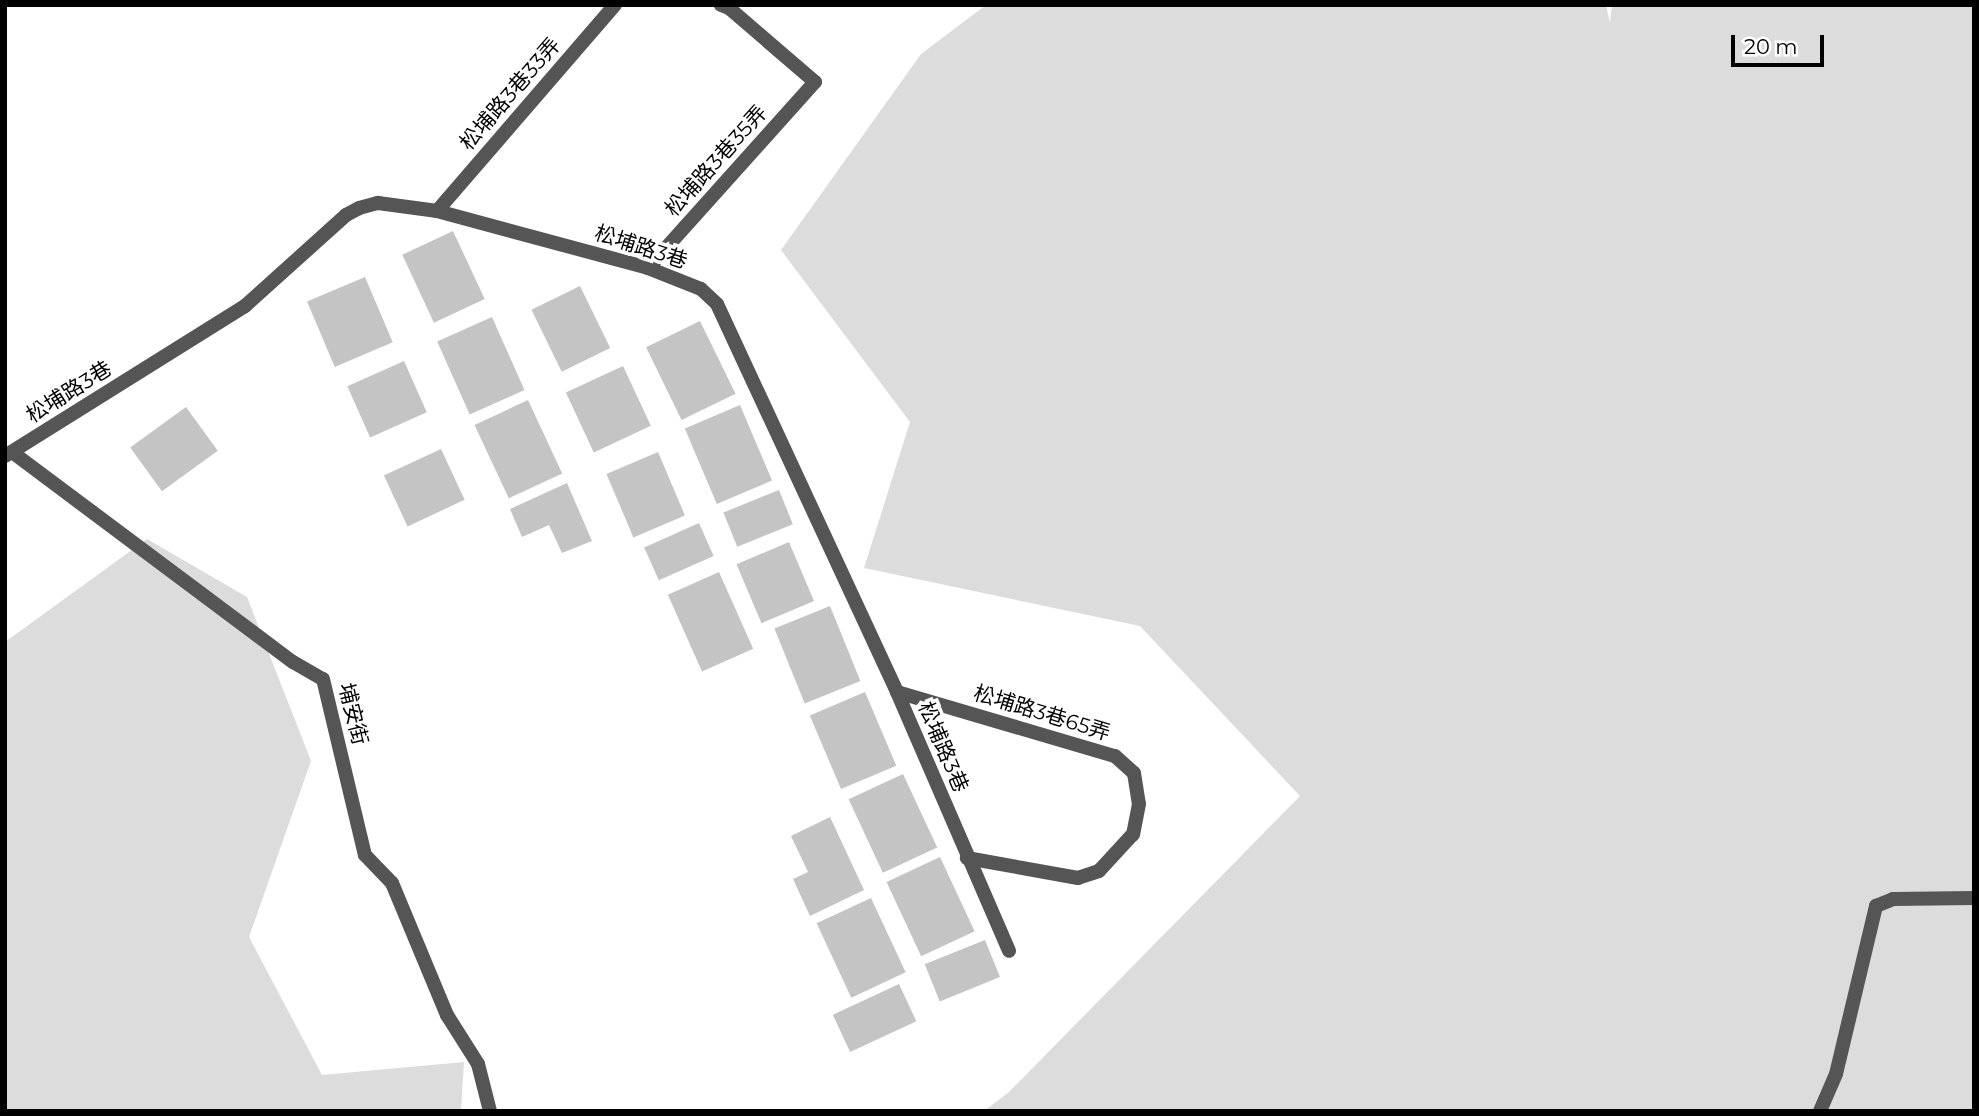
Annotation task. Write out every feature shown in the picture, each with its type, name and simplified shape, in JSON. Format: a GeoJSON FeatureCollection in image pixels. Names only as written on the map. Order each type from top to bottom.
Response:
{"type":"FeatureCollection","features":[{"type":"Feature","properties":{"kind":"lane","name":"松埔路3巷33弄"},"geometry":{"type":"LineString","coordinates":[[437,211],[615,5]]}},
{"type":"Feature","properties":{"kind":"lane","name":"松埔路3巷35弄"},"geometry":{"type":"LineString","coordinates":[[648,268],[815,82],[729,8],[721,5]]}},
{"type":"Feature","properties":{"kind":"lane","name":"松埔路3巷"},"geometry":{"type":"LineString","coordinates":[[8,454],[245,306],[359,208],[378,204],[437,211],[648,268],[701,289],[717,304],[897,692],[1009,951]]}},
{"type":"Feature","properties":{"kind":"lane","name":"埔安街"},"geometry":{"type":"LineString","coordinates":[[8,454],[293,662],[323,679],[365,855],[391,883],[447,1015],[478,1064],[490,1111]]}},
{"type":"Feature","properties":{"kind":"lane","name":"松埔路3巷65弄"},"geometry":{"type":"LineString","coordinates":[[897,692],[1115,756],[1134,773],[1139,804],[1133,834],[1099,871],[1078,878],[967,858]]}},
{"type":"Feature","properties":{"kind":"lane"},"geometry":{"type":"LineString","coordinates":[[1820,1111],[1839,1062],[1876,906],[1894,899],[1974,898]]}},
{"type":"Feature","properties":{"kind":"shaded area"},"geometry":{"type":"Polygon","coordinates":[[[986,5],[1606,5],[1610,23],[1612,5],[1974,5],[1974,1111],[984,1111],[1009,1092],[1300,796],[1140,626],[864,568],[910,422],[781,250],[921,54],[986,5]]]}},
{"type":"Feature","properties":{"kind":"shaded area"},"geometry":{"type":"Polygon","coordinates":[[[147,539],[247,597],[311,761],[249,937],[322,1075],[464,1062],[461,1111],[5,1111],[5,642],[147,539]]]}},
{"type":"Feature","properties":{"kind":"building"},"geometry":{"type":"Polygon","coordinates":[[[453,231],[485,299],[434,323],[402,255],[453,231]]]}},
{"type":"Feature","properties":{"kind":"building"},"geometry":{"type":"Polygon","coordinates":[[[365,277],[393,342],[335,367],[307,302],[365,277]]]}},
{"type":"Feature","properties":{"kind":"building"},"geometry":{"type":"Polygon","coordinates":[[[580,286],[610,348],[562,372],[531,310],[580,286]]]}},
{"type":"Feature","properties":{"kind":"building"},"geometry":{"type":"Polygon","coordinates":[[[492,317],[525,390],[470,414],[437,341],[492,317]]]}},
{"type":"Feature","properties":{"kind":"building"},"geometry":{"type":"Polygon","coordinates":[[[700,321],[736,394],[682,420],[646,347],[700,321]]]}},
{"type":"Feature","properties":{"kind":"building"},"geometry":{"type":"Polygon","coordinates":[[[404,361],[427,412],[370,437],[347,386],[404,361]]]}},
{"type":"Feature","properties":{"kind":"building"},"geometry":{"type":"Polygon","coordinates":[[[623,366],[651,426],[594,452],[566,393],[623,366]]]}},
{"type":"Feature","properties":{"kind":"building"},"geometry":{"type":"Polygon","coordinates":[[[528,400],[562,473],[509,498],[475,425],[528,400]]]}},
{"type":"Feature","properties":{"kind":"building"},"geometry":{"type":"Polygon","coordinates":[[[740,405],[772,480],[717,504],[685,428],[740,405]]]}},
{"type":"Feature","properties":{"kind":"building"},"geometry":{"type":"Polygon","coordinates":[[[186,407],[218,451],[162,491],[130,448],[186,407]]]}},
{"type":"Feature","properties":{"kind":"building"},"geometry":{"type":"Polygon","coordinates":[[[441,449],[465,500],[408,526],[384,476],[441,449]]]}},
{"type":"Feature","properties":{"kind":"building"},"geometry":{"type":"Polygon","coordinates":[[[658,452],[685,516],[633,537],[606,474],[658,452]]]}},
{"type":"Feature","properties":{"kind":"building"},"geometry":{"type":"Polygon","coordinates":[[[567,483],[592,541],[562,553],[549,525],[522,537],[510,509],[567,483]]]}},
{"type":"Feature","properties":{"kind":"building"},"geometry":{"type":"Polygon","coordinates":[[[779,490],[793,524],[737,547],[723,512],[779,490]]]}},
{"type":"Feature","properties":{"kind":"building"},"geometry":{"type":"Polygon","coordinates":[[[699,523],[714,556],[659,580],[644,547],[699,523]]]}},
{"type":"Feature","properties":{"kind":"building"},"geometry":{"type":"Polygon","coordinates":[[[789,542],[814,601],[762,623],[737,564],[789,542]]]}},
{"type":"Feature","properties":{"kind":"building"},"geometry":{"type":"Polygon","coordinates":[[[719,572],[753,649],[702,672],[668,595],[719,572]]]}},
{"type":"Feature","properties":{"kind":"building"},"geometry":{"type":"Polygon","coordinates":[[[830,606],[860,681],[805,704],[774,628],[830,606]]]}},
{"type":"Feature","properties":{"kind":"building"},"geometry":{"type":"Polygon","coordinates":[[[865,692],[896,766],[841,789],[810,715],[865,692]]]}},
{"type":"Feature","properties":{"kind":"building"},"geometry":{"type":"Polygon","coordinates":[[[903,774],[937,847],[883,873],[849,799],[903,774]]]}},
{"type":"Feature","properties":{"kind":"building"},"geometry":{"type":"Polygon","coordinates":[[[830,817],[864,890],[810,916],[793,879],[808,872],[791,836],[830,817]]]}},
{"type":"Feature","properties":{"kind":"building"},"geometry":{"type":"Polygon","coordinates":[[[940,857],[975,931],[921,956],[887,882],[940,857]]]}},
{"type":"Feature","properties":{"kind":"building"},"geometry":{"type":"Polygon","coordinates":[[[871,898],[906,972],[851,998],[817,923],[871,898]]]}},
{"type":"Feature","properties":{"kind":"building"},"geometry":{"type":"Polygon","coordinates":[[[985,940],[1000,977],[940,1001],[925,964],[985,940]]]}},
{"type":"Feature","properties":{"kind":"building"},"geometry":{"type":"Polygon","coordinates":[[[899,984],[916,1021],[850,1052],[833,1015],[899,984]]]}}]}
